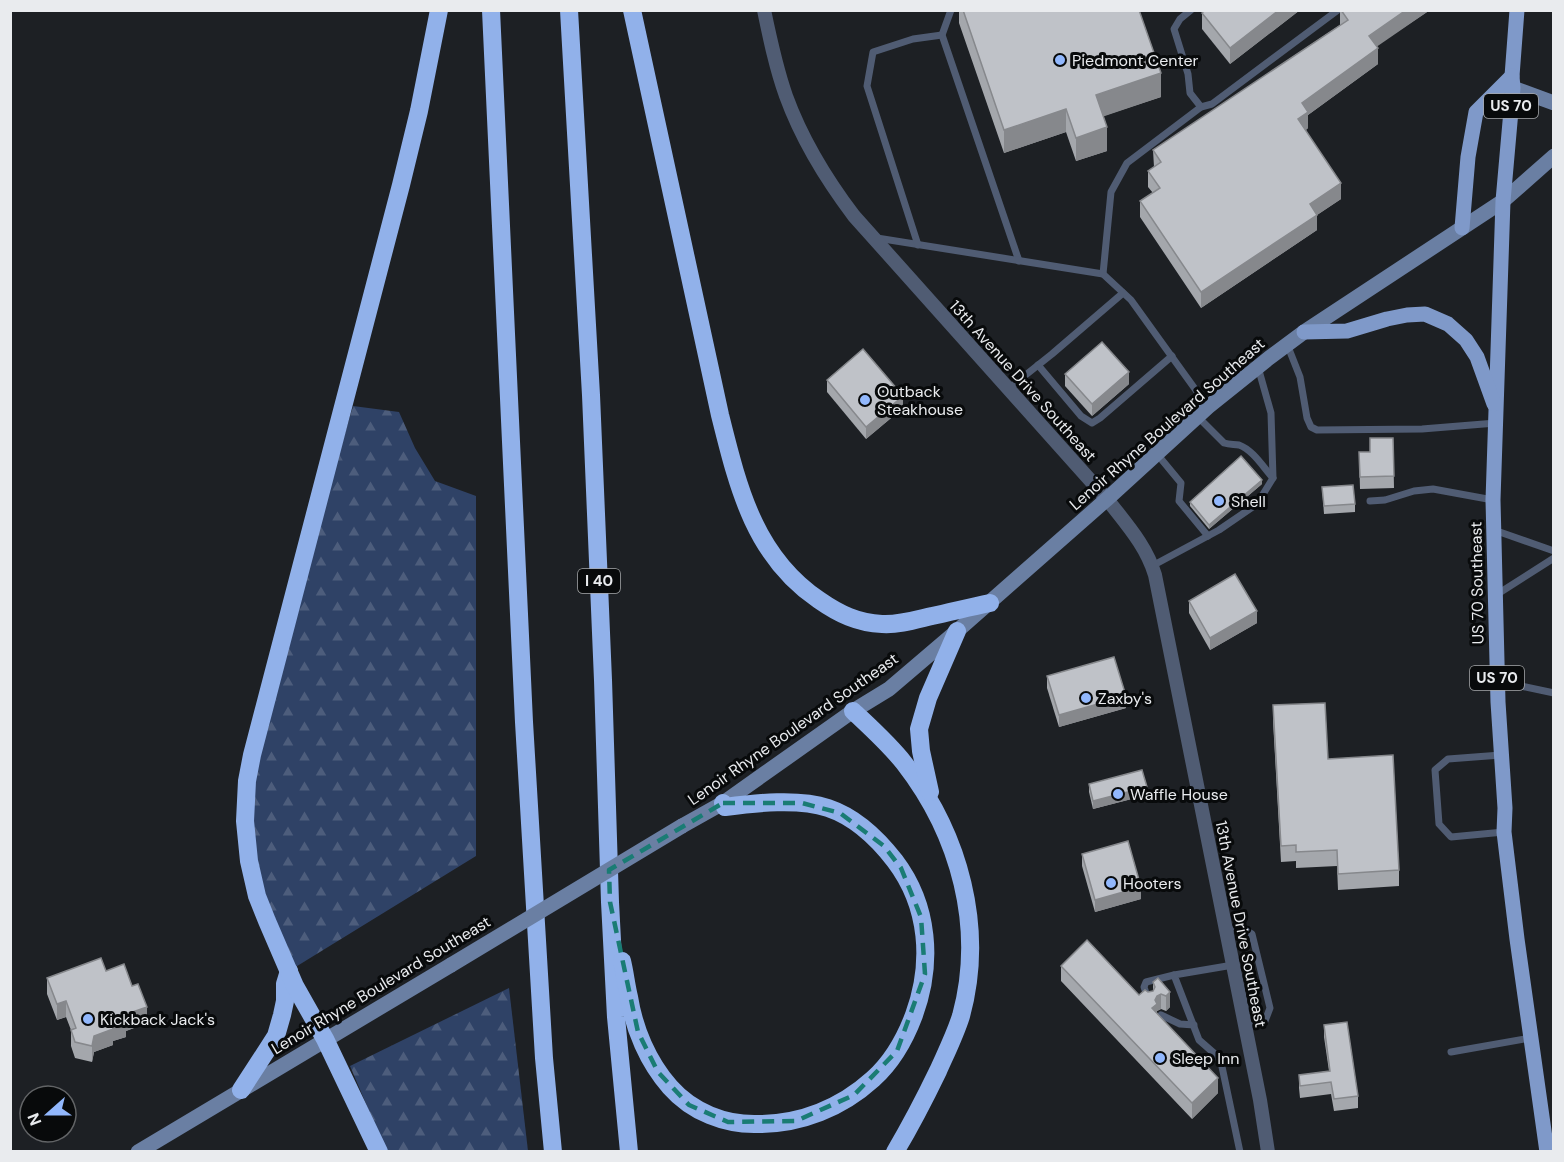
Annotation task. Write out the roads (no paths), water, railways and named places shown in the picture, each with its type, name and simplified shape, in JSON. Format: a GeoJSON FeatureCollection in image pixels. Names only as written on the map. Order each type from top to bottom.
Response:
{"type":"FeatureCollection","features":[{"type":"Feature","properties":{"kind":"highway"},"geometry":{"type":"LineString","coordinates":[[379,1152],[325,1039],[295,986],[257,896],[249,861],[245,821],[247,781],[401,185],[439,10]]}},
{"type":"Feature","properties":{"kind":"highway"},"geometry":{"type":"LineString","coordinates":[[491,10],[525,733],[544,1058],[553,1152]]}},
{"type":"Feature","properties":{"kind":"highway","name":"I 40"},"geometry":{"type":"LineString","coordinates":[[569,10],[591,407],[610,902],[616,1017],[628,1152]]}},
{"type":"Feature","properties":{"kind":"highway"},"geometry":{"type":"LineString","coordinates":[[632,10],[720,415],[737,481],[760,536],[782,568],[796,582],[811,595],[850,618],[884,624],[901,623],[990,603]]}},
{"type":"Feature","properties":{"kind":"highway"},"geometry":{"type":"LineString","coordinates":[[895,1152],[954,1037],[966,996],[969,974],[970,931],[965,888],[930,795],[924,773],[919,729],[928,698],[957,631]]}},
{"type":"Feature","properties":{"kind":"highway"},"geometry":{"type":"LineString","coordinates":[[853,711],[904,764],[922,788],[939,819]]}},
{"type":"Feature","properties":{"kind":"highway"},"geometry":{"type":"LineString","coordinates":[[610,902],[629,999],[638,1032],[658,1072],[670,1088],[689,1104],[704,1113],[728,1122],[746,1125],[776,1124],[796,1121],[824,1111],[854,1095],[873,1079],[897,1051],[909,1029],[921,996],[925,974],[926,940],[921,917],[901,868],[884,846],[863,828],[827,807],[802,803],[763,802],[725,807],[723,803]]}},
{"type":"Feature","properties":{"kind":"highway"},"geometry":{"type":"LineString","coordinates":[[241,1090],[276,1036],[285,1001],[285,984],[289,971]]}},
{"type":"Feature","properties":{"kind":"main road","name":"US 70 Southeast"},"geometry":{"type":"LineString","coordinates":[[1517,10],[1503,201],[1493,500],[1497,681],[1505,808],[1504,832],[1547,1152]]}},
{"type":"Feature","properties":{"kind":"main road"},"geometry":{"type":"LineString","coordinates":[[1462,228],[1468,157],[1476,112],[1512,82],[1554,103]]}},
{"type":"Feature","properties":{"kind":"main road","name":"Lenoir Rhyne Boulevard Southeast"},"geometry":{"type":"LineString","coordinates":[[138,1152],[723,803],[853,711],[889,689],[990,603],[1203,412],[1258,367],[1304,332],[1503,201],[1554,156]]}},
{"type":"Feature","properties":{"kind":"main road"},"geometry":{"type":"LineString","coordinates":[[1304,332],[1347,331],[1407,315],[1425,314],[1448,324],[1466,340],[1477,357],[1496,417]]}},
{"type":"Feature","properties":{"kind":"street","name":"13th Avenue Drive Southeast"},"geometry":{"type":"LineString","coordinates":[[764,10],[778,71],[793,113],[808,145],[840,197],[1107,499],[1143,545],[1155,575],[1260,1100],[1268,1152]]}},
{"type":"Feature","properties":{"kind":"lane"},"geometry":{"type":"LineString","coordinates":[[951,10],[942,35],[1019,261]]}},
{"type":"Feature","properties":{"kind":"lane"},"geometry":{"type":"LineString","coordinates":[[1191,10],[1180,19],[1174,29],[1188,74],[1190,93],[1201,107]]}},
{"type":"Feature","properties":{"kind":"lane"},"geometry":{"type":"LineString","coordinates":[[1103,274],[1111,192],[1127,163],[1201,107],[1212,104],[1338,10]]}},
{"type":"Feature","properties":{"kind":"lane"},"geometry":{"type":"LineString","coordinates":[[918,245],[867,86],[873,52],[913,39],[942,35]]}},
{"type":"Feature","properties":{"kind":"lane"},"geometry":{"type":"LineString","coordinates":[[874,238],[1103,274],[1131,300],[1172,356],[1203,412],[1224,444],[1238,444],[1250,452],[1273,478]]}},
{"type":"Feature","properties":{"kind":"lane"},"geometry":{"type":"LineString","coordinates":[[1008,389],[1124,293]]}},
{"type":"Feature","properties":{"kind":"lane"},"geometry":{"type":"LineString","coordinates":[[1287,344],[1300,377],[1307,418],[1311,427],[1317,430],[1429,429],[1496,417]]}},
{"type":"Feature","properties":{"kind":"lane"},"geometry":{"type":"LineString","coordinates":[[1038,365],[1081,416],[1092,423],[1172,356]]}},
{"type":"Feature","properties":{"kind":"lane"},"geometry":{"type":"LineString","coordinates":[[1152,566],[1208,536],[1257,504],[1273,478],[1271,413],[1258,367]]}},
{"type":"Feature","properties":{"kind":"lane"},"geometry":{"type":"LineString","coordinates":[[1157,454],[1181,483],[1179,501],[1208,536]]}},
{"type":"Feature","properties":{"kind":"lane"},"geometry":{"type":"LineString","coordinates":[[1370,501],[1385,500],[1414,491],[1433,489],[1493,500]]}},
{"type":"Feature","properties":{"kind":"lane"},"geometry":{"type":"LineString","coordinates":[[1494,530],[1554,551]]}},
{"type":"Feature","properties":{"kind":"lane"},"geometry":{"type":"LineString","coordinates":[[1496,595],[1554,558]]}},
{"type":"Feature","properties":{"kind":"lane"},"geometry":{"type":"LineString","coordinates":[[1497,681],[1554,693]]}},
{"type":"Feature","properties":{"kind":"lane"},"geometry":{"type":"LineString","coordinates":[[1501,755],[1448,759],[1435,770],[1439,824],[1451,837],[1504,832]]}},
{"type":"Feature","properties":{"kind":"lane"},"geometry":{"type":"LineString","coordinates":[[1226,930],[1242,928],[1252,933],[1270,1008],[1265,1021],[1245,1028]]}},
{"type":"Feature","properties":{"kind":"lane"},"geometry":{"type":"LineString","coordinates":[[1149,1002],[1144,987],[1146,982],[1233,964]]}},
{"type":"Feature","properties":{"kind":"lane"},"geometry":{"type":"LineString","coordinates":[[1174,975],[1199,1040],[1221,1062],[1240,1152]]}},
{"type":"Feature","properties":{"kind":"lane"},"geometry":{"type":"LineString","coordinates":[[1161,1015],[1180,1024],[1194,1025]]}},
{"type":"Feature","properties":{"kind":"lane"},"geometry":{"type":"LineString","coordinates":[[1451,1052],[1530,1038]]}},
{"type":"Feature","properties":{"kind":"place","name":"Piedmont Center"},"geometry":{"type":"Point","coordinates":[1060,60]}},
{"type":"Feature","properties":{"kind":"place","name":"Outback Steakhouse"},"geometry":{"type":"Point","coordinates":[865,400]}},
{"type":"Feature","properties":{"kind":"place","name":"Shell"},"geometry":{"type":"Point","coordinates":[1219,501]}},
{"type":"Feature","properties":{"kind":"place","name":"Zaxby's"},"geometry":{"type":"Point","coordinates":[1086,698]}},
{"type":"Feature","properties":{"kind":"place","name":"Waffle House"},"geometry":{"type":"Point","coordinates":[1118,794]}},
{"type":"Feature","properties":{"kind":"place","name":"Hooters"},"geometry":{"type":"Point","coordinates":[1111,883]}},
{"type":"Feature","properties":{"kind":"place","name":"Kickback Jack's"},"geometry":{"type":"Point","coordinates":[88,1019]}},
{"type":"Feature","properties":{"kind":"place","name":"Sleep Inn"},"geometry":{"type":"Point","coordinates":[1160,1058]}}]}
